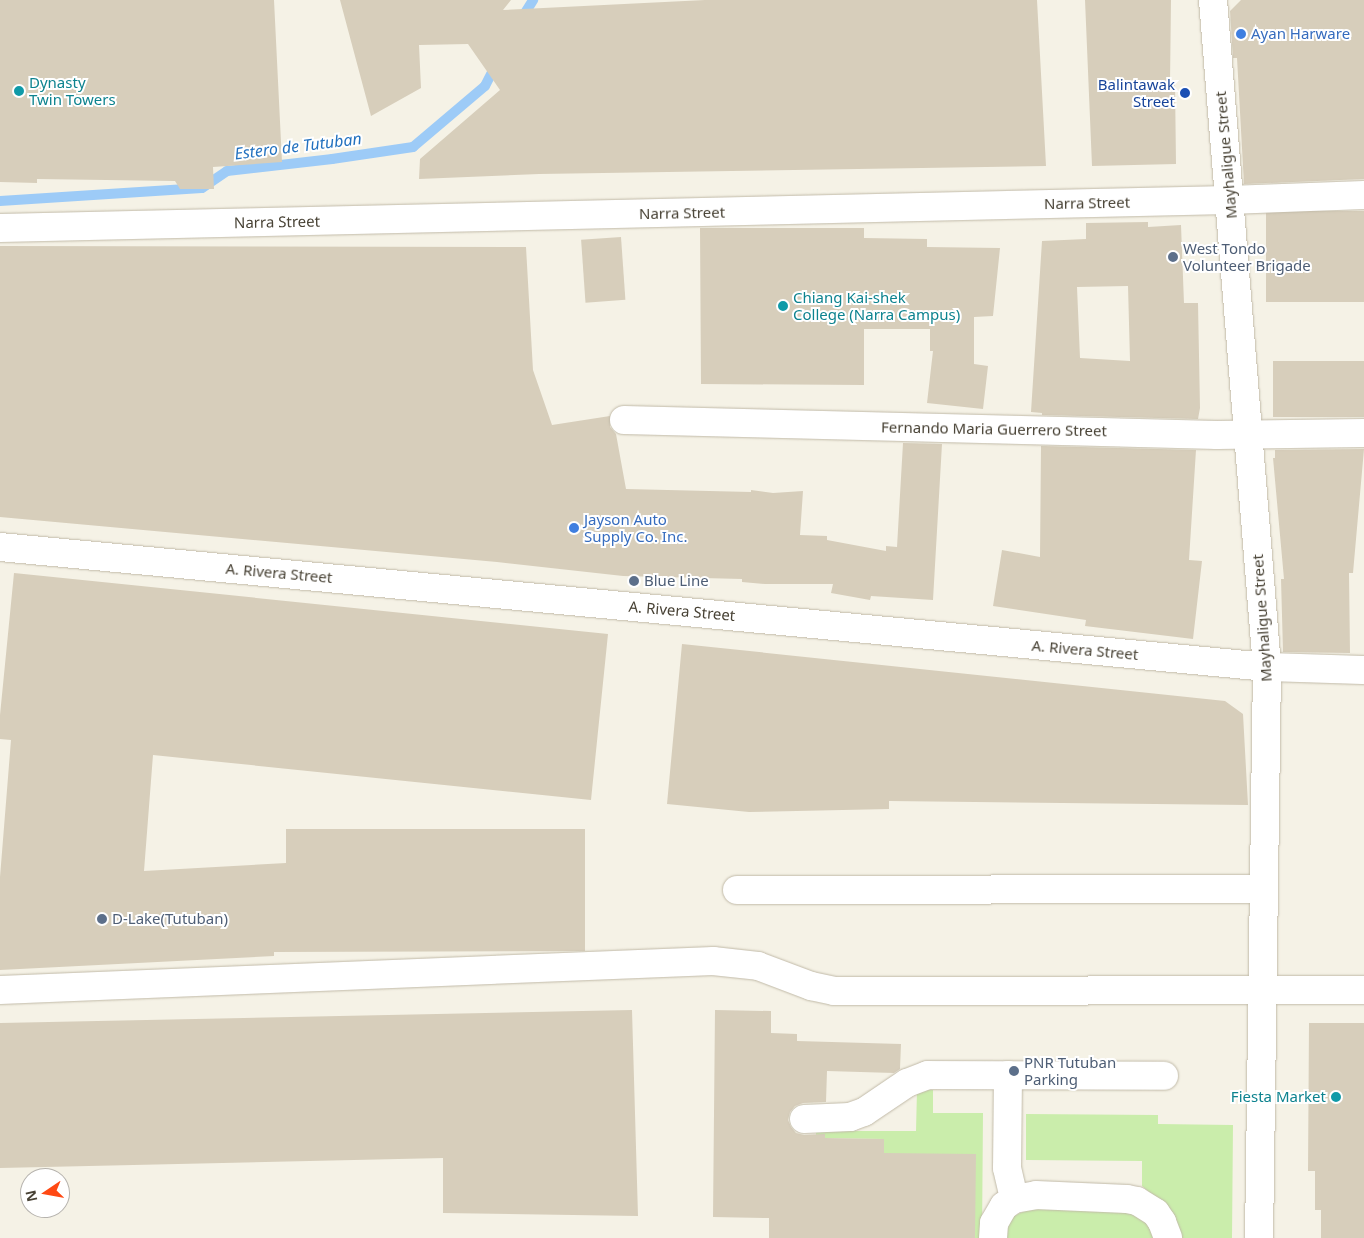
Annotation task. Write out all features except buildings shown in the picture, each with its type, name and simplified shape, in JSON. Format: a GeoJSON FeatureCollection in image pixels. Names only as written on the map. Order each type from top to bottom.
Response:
{"type":"FeatureCollection","features":[{"type":"Feature","properties":{"kind":"street","name":"Mayhaligue Street"},"geometry":{"type":"LineString","coordinates":[[1213,0],[1267,667],[1259,1238]]}},
{"type":"Feature","properties":{"kind":"street","name":"Narra Street"},"geometry":{"type":"LineString","coordinates":[[0,228],[1229,200],[1364,195]]}},
{"type":"Feature","properties":{"kind":"street","name":"Fernando Maria Guerrero Street"},"geometry":{"type":"LineString","coordinates":[[624,420],[1249,435],[1364,433]]}},
{"type":"Feature","properties":{"kind":"street","name":"A. Rivera Street"},"geometry":{"type":"LineString","coordinates":[[0,546],[1267,667],[1364,670]]}},
{"type":"Feature","properties":{"kind":"street"},"geometry":{"type":"LineString","coordinates":[[737,890],[1264,889]]}},
{"type":"Feature","properties":{"kind":"street"},"geometry":{"type":"LineString","coordinates":[[0,990],[713,961],[758,966],[811,986],[834,990],[1364,990]]}},
{"type":"Feature","properties":{"kind":"street"},"geometry":{"type":"LineString","coordinates":[[804,1119],[850,1117],[864,1112],[907,1083],[928,1075],[1164,1076]]}},
{"type":"Feature","properties":{"kind":"street"},"geometry":{"type":"LineString","coordinates":[[1008,1075],[1006,1168],[1014,1199]]}},
{"type":"Feature","properties":{"kind":"street"},"geometry":{"type":"LineString","coordinates":[[993,1238],[994,1223],[998,1214],[1014,1199],[1036,1195],[1132,1200],[1147,1206],[1156,1213],[1162,1222],[1168,1238]]}},
{"type":"Feature","properties":{"kind":"green space"},"geometry":{"type":"Polygon","coordinates":[[[917,1090],[933,1090],[933,1113],[983,1113],[982,1238],[975,1238],[884,1153],[884,1139],[816,1138],[816,1131],[916,1131],[917,1090]]]}},
{"type":"Feature","properties":{"kind":"green space"},"geometry":{"type":"Polygon","coordinates":[[[1026,1114],[1158,1115],[1158,1124],[1233,1125],[1232,1238],[1178,1238],[1163,1204],[1142,1186],[1142,1161],[1026,1160],[1026,1114]]]}},
{"type":"Feature","properties":{"kind":"green space"},"geometry":{"type":"Polygon","coordinates":[[[1029,1209],[1127,1211],[1146,1221],[1155,1238],[1006,1238],[1009,1223],[1014,1216],[1029,1209]]]}},
{"type":"Feature","properties":{"kind":"waterway","name":"Estero de Tutuban"},"geometry":{"type":"LineString","coordinates":[[520,21],[533,0]]}},
{"type":"Feature","properties":{"kind":"waterway","name":"Estero de Tutuban"},"geometry":{"type":"LineString","coordinates":[[0,201],[202,188],[227,171],[332,159],[413,147],[485,86],[496,64]]}},
{"type":"Feature","properties":{"kind":"place","name":"Ayan Harware"},"geometry":{"type":"Point","coordinates":[1241,34]}},
{"type":"Feature","properties":{"kind":"place","name":"Dynasty Twin Towers"},"geometry":{"type":"Point","coordinates":[19,91]}},
{"type":"Feature","properties":{"kind":"place","name":"Balintawak Street"},"geometry":{"type":"Point","coordinates":[1185,93]}},
{"type":"Feature","properties":{"kind":"place","name":"West Tondo Volunteer Brigade"},"geometry":{"type":"Point","coordinates":[1173,257]}},
{"type":"Feature","properties":{"kind":"place","name":"Chiang Kai-shek College (Narra Campus)"},"geometry":{"type":"Point","coordinates":[783,306]}},
{"type":"Feature","properties":{"kind":"place","name":"Jayson Auto Supply Co. Inc."},"geometry":{"type":"Point","coordinates":[574,528]}},
{"type":"Feature","properties":{"kind":"place","name":"Blue Line"},"geometry":{"type":"Point","coordinates":[634,581]}},
{"type":"Feature","properties":{"kind":"place","name":"D-Lake(Tutuban)"},"geometry":{"type":"Point","coordinates":[102,919]}},
{"type":"Feature","properties":{"kind":"place","name":"PNR Tutuban Parking"},"geometry":{"type":"Point","coordinates":[1014,1071]}},
{"type":"Feature","properties":{"kind":"place","name":"Fiesta Market"},"geometry":{"type":"Point","coordinates":[1336,1097]}}]}
